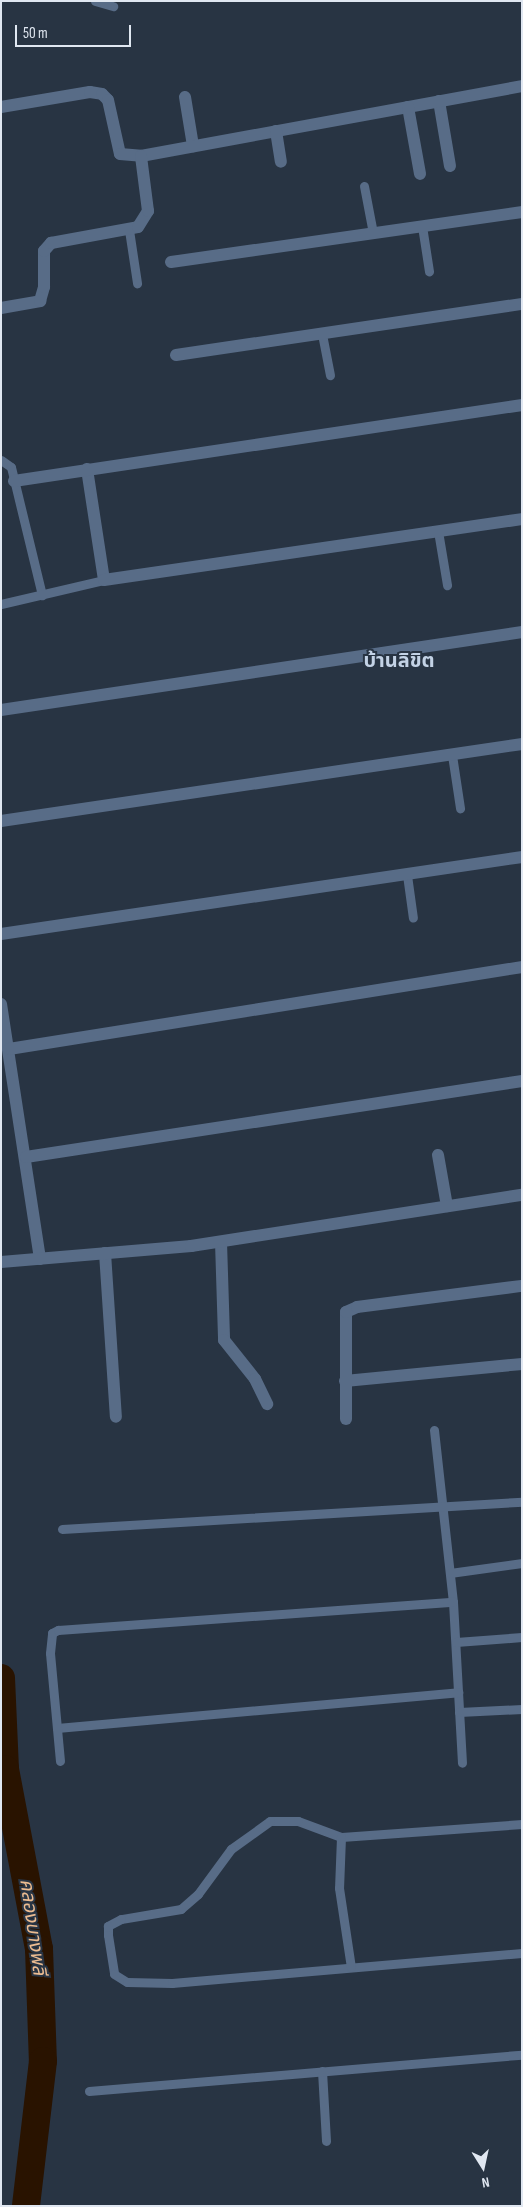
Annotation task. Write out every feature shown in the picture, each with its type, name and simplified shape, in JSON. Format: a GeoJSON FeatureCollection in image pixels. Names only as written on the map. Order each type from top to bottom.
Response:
{"type":"FeatureCollection","features":[{"type":"Feature","properties":{"kind":"street"},"geometry":{"type":"LineString","coordinates":[[1,107],[90,92],[102,94],[108,100],[120,154],[141,156],[522,86]]}},
{"type":"Feature","properties":{"kind":"street"},"geometry":{"type":"LineString","coordinates":[[185,97],[193,146]]}},
{"type":"Feature","properties":{"kind":"street"},"geometry":{"type":"LineString","coordinates":[[439,101],[450,166]]}},
{"type":"Feature","properties":{"kind":"street"},"geometry":{"type":"LineString","coordinates":[[408,107],[420,174]]}},
{"type":"Feature","properties":{"kind":"street"},"geometry":{"type":"LineString","coordinates":[[276,131],[281,162]]}},
{"type":"Feature","properties":{"kind":"street"},"geometry":{"type":"LineString","coordinates":[[1,308],[40,301],[44,287],[44,251],[50,243],[138,227],[148,211],[141,156]]}},
{"type":"Feature","properties":{"kind":"street"},"geometry":{"type":"LineString","coordinates":[[171,262],[522,212]]}},
{"type":"Feature","properties":{"kind":"street"},"geometry":{"type":"LineString","coordinates":[[176,355],[522,304]]}},
{"type":"Feature","properties":{"kind":"street"},"geometry":{"type":"LineString","coordinates":[[14,481],[522,405]]}},
{"type":"Feature","properties":{"kind":"street"},"geometry":{"type":"LineString","coordinates":[[87,469],[104,580],[522,519]]}},
{"type":"Feature","properties":{"kind":"street"},"geometry":{"type":"LineString","coordinates":[[1,710],[522,632]]}},
{"type":"Feature","properties":{"kind":"street"},"geometry":{"type":"LineString","coordinates":[[1,821],[522,744]]}},
{"type":"Feature","properties":{"kind":"street"},"geometry":{"type":"LineString","coordinates":[[1,934],[522,857]]}},
{"type":"Feature","properties":{"kind":"street"},"geometry":{"type":"LineString","coordinates":[[9,1050],[522,967]]}},
{"type":"Feature","properties":{"kind":"street"},"geometry":{"type":"LineString","coordinates":[[1,1004],[26,1157],[40,1259]]}},
{"type":"Feature","properties":{"kind":"street"},"geometry":{"type":"LineString","coordinates":[[26,1157],[522,1080]]}},
{"type":"Feature","properties":{"kind":"street"},"geometry":{"type":"LineString","coordinates":[[438,1155],[447,1206]]}},
{"type":"Feature","properties":{"kind":"street"},"geometry":{"type":"LineString","coordinates":[[1,1262],[221,1242],[522,1195]]}},
{"type":"Feature","properties":{"kind":"street"},"geometry":{"type":"LineString","coordinates":[[221,1242],[224,1340],[255,1379],[267,1404]]}},
{"type":"Feature","properties":{"kind":"street"},"geometry":{"type":"LineString","coordinates":[[105,1253],[116,1417]]}},
{"type":"Feature","properties":{"kind":"street"},"geometry":{"type":"LineString","coordinates":[[346,1419],[344,1316],[349,1310],[522,1286]]}},
{"type":"Feature","properties":{"kind":"street"},"geometry":{"type":"LineString","coordinates":[[345,1381],[522,1364]]}},
{"type":"Feature","properties":{"kind":"lane"},"geometry":{"type":"LineString","coordinates":[[95,1],[113,6]]}},
{"type":"Feature","properties":{"kind":"lane"},"geometry":{"type":"LineString","coordinates":[[364,186],[373,233]]}},
{"type":"Feature","properties":{"kind":"lane"},"geometry":{"type":"LineString","coordinates":[[422,226],[429,271]]}},
{"type":"Feature","properties":{"kind":"lane"},"geometry":{"type":"LineString","coordinates":[[129,230],[137,283]]}},
{"type":"Feature","properties":{"kind":"lane"},"geometry":{"type":"LineString","coordinates":[[322,334],[330,375]]}},
{"type":"Feature","properties":{"kind":"lane"},"geometry":{"type":"LineString","coordinates":[[1,460],[11,467],[42,595]]}},
{"type":"Feature","properties":{"kind":"lane"},"geometry":{"type":"LineString","coordinates":[[438,531],[447,585]]}},
{"type":"Feature","properties":{"kind":"lane"},"geometry":{"type":"LineString","coordinates":[[1,604],[104,580]]}},
{"type":"Feature","properties":{"kind":"lane"},"geometry":{"type":"LineString","coordinates":[[452,755],[460,808]]}},
{"type":"Feature","properties":{"kind":"lane"},"geometry":{"type":"LineString","coordinates":[[407,875],[413,918]]}},
{"type":"Feature","properties":{"kind":"lane"},"geometry":{"type":"LineString","coordinates":[[434,1430],[453,1602],[462,1763]]}},
{"type":"Feature","properties":{"kind":"lane"},"geometry":{"type":"LineString","coordinates":[[62,1529],[522,1502]]}},
{"type":"Feature","properties":{"kind":"lane"},"geometry":{"type":"LineString","coordinates":[[450,1573],[522,1563]]}},
{"type":"Feature","properties":{"kind":"lane"},"geometry":{"type":"LineString","coordinates":[[60,1762],[50,1653],[52,1633],[58,1630],[453,1602]]}},
{"type":"Feature","properties":{"kind":"lane"},"geometry":{"type":"LineString","coordinates":[[456,1642],[522,1637]]}},
{"type":"Feature","properties":{"kind":"lane"},"geometry":{"type":"LineString","coordinates":[[57,1728],[458,1692]]}},
{"type":"Feature","properties":{"kind":"lane"},"geometry":{"type":"LineString","coordinates":[[460,1712],[522,1709]]}},
{"type":"Feature","properties":{"kind":"lane"},"geometry":{"type":"LineString","coordinates":[[522,1824],[341,1837],[298,1821],[270,1821],[231,1849],[198,1894],[181,1909],[121,1920],[108,1926],[109,1960],[114,1974],[127,1982],[172,1983],[522,1953]]}},
{"type":"Feature","properties":{"kind":"lane"},"geometry":{"type":"LineString","coordinates":[[341,1837],[339,1888],[351,1967]]}},
{"type":"Feature","properties":{"kind":"lane"},"geometry":{"type":"LineString","coordinates":[[89,2091],[522,2055]]}},
{"type":"Feature","properties":{"kind":"lane"},"geometry":{"type":"LineString","coordinates":[[322,2071],[326,2141]]}},
{"type":"Feature","properties":{"kind":"waterway","name":"คลองบางพลี"},"geometry":{"type":"LineString","coordinates":[[1,1678],[5,1769],[39,1949],[43,2061],[26,2206]]}},
{"type":"Feature","properties":{"kind":"district","name":"บ้านลิขิต"},"geometry":{"type":"Point","coordinates":[399,661]}}]}
